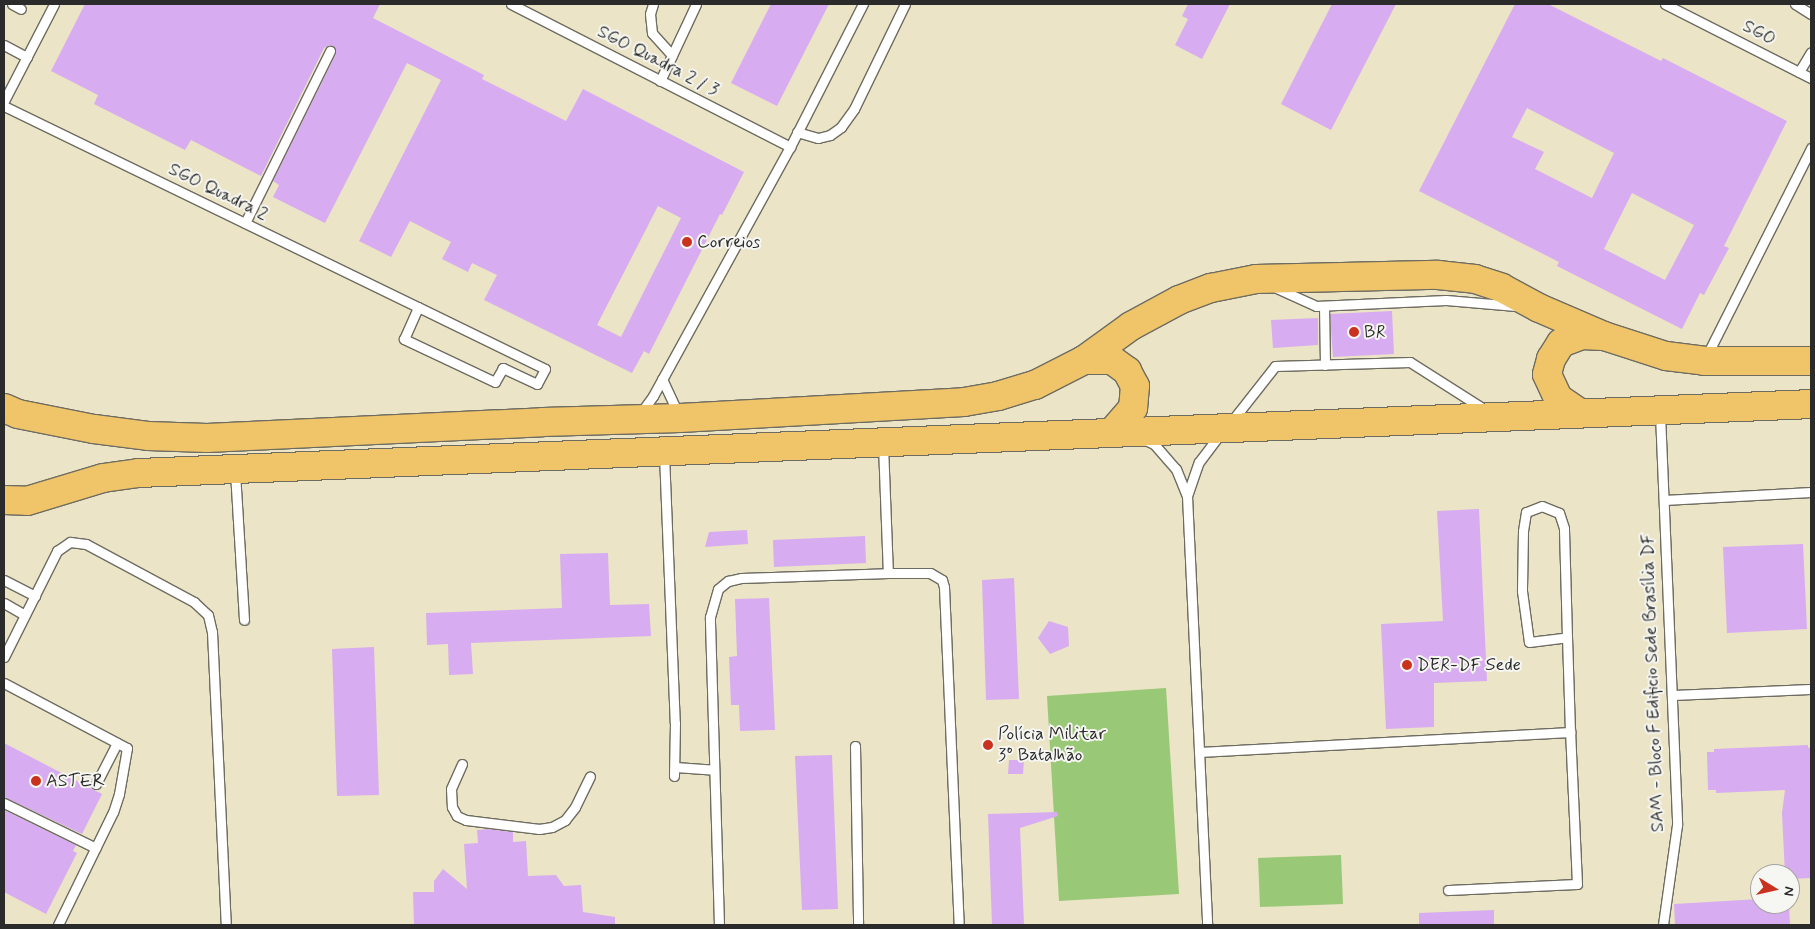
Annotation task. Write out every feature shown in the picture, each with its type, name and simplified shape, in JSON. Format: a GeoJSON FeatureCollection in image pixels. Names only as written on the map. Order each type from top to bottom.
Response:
{"type":"FeatureCollection","features":[{"type":"Feature","properties":{"kind":"main road"},"geometry":{"type":"LineString","coordinates":[[9,412],[94,429],[148,436],[207,438],[636,418],[680,418],[964,402],[998,396],[1035,385],[1084,360],[1132,326],[1178,300],[1211,288],[1256,279],[1438,274],[1475,279],[1502,288],[1539,308],[1604,336],[1666,356],[1704,361],[1811,361]]}},
{"type":"Feature","properties":{"kind":"main road"},"geometry":{"type":"LineString","coordinates":[[1580,413],[1558,398],[1547,374],[1551,358],[1562,344],[1582,335],[1604,336]]}},
{"type":"Feature","properties":{"kind":"main road"},"geometry":{"type":"LineString","coordinates":[[1084,360],[1112,360],[1127,371],[1135,386],[1133,408],[1119,432]]}},
{"type":"Feature","properties":{"kind":"main road"},"geometry":{"type":"LineString","coordinates":[[4,500],[27,501],[103,478],[139,473],[1811,404]]}},
{"type":"Feature","properties":{"kind":"lane"},"geometry":{"type":"LineString","coordinates":[[12,4],[21,9]]}},
{"type":"Feature","properties":{"kind":"lane"},"geometry":{"type":"LineString","coordinates":[[4,101],[54,4]]}},
{"type":"Feature","properties":{"kind":"lane","name":"SGO Quadra 2 / 3"},"geometry":{"type":"LineString","coordinates":[[511,4],[790,147]]}},
{"type":"Feature","properties":{"kind":"lane"},"geometry":{"type":"LineString","coordinates":[[653,4],[650,14],[652,33],[672,55]]}},
{"type":"Feature","properties":{"kind":"lane"},"geometry":{"type":"LineString","coordinates":[[660,80],[696,4]]}},
{"type":"Feature","properties":{"kind":"lane"},"geometry":{"type":"LineString","coordinates":[[636,418],[662,379],[790,147],[863,4]]}},
{"type":"Feature","properties":{"kind":"lane"},"geometry":{"type":"LineString","coordinates":[[797,132],[818,138],[830,136],[841,127],[854,108],[906,4]]}},
{"type":"Feature","properties":{"kind":"lane","name":"SGO"},"geometry":{"type":"LineString","coordinates":[[1665,4],[1811,78]]}},
{"type":"Feature","properties":{"kind":"lane"},"geometry":{"type":"LineString","coordinates":[[1796,4],[1811,14]]}},
{"type":"Feature","properties":{"kind":"lane"},"geometry":{"type":"LineString","coordinates":[[4,45],[27,57]]}},
{"type":"Feature","properties":{"kind":"lane"},"geometry":{"type":"LineString","coordinates":[[245,223],[330,51]]}},
{"type":"Feature","properties":{"kind":"lane"},"geometry":{"type":"LineString","coordinates":[[1799,72],[1811,52]]}},
{"type":"Feature","properties":{"kind":"lane","name":"SGO Quadra 2"},"geometry":{"type":"LineString","coordinates":[[4,106],[418,306],[545,369],[537,384],[503,368],[495,382],[404,339],[418,306]]}},
{"type":"Feature","properties":{"kind":"lane"},"geometry":{"type":"LineString","coordinates":[[1704,361],[1811,148]]}},
{"type":"Feature","properties":{"kind":"lane"},"geometry":{"type":"LineString","coordinates":[[1256,279],[1316,306],[1446,300],[1539,308]]}},
{"type":"Feature","properties":{"kind":"lane"},"geometry":{"type":"LineString","coordinates":[[1324,306],[1325,365]]}},
{"type":"Feature","properties":{"kind":"lane"},"geometry":{"type":"LineString","coordinates":[[1187,496],[1199,462],[1210,444],[1275,366],[1410,362],[1496,417]]}},
{"type":"Feature","properties":{"kind":"lane"},"geometry":{"type":"LineString","coordinates":[[662,379],[680,418]]}},
{"type":"Feature","properties":{"kind":"lane","name":"SAM - Bloco F Edificio Sede Brasília DF"},"geometry":{"type":"LineString","coordinates":[[1660,410],[1677,825],[1664,925]]}},
{"type":"Feature","properties":{"kind":"lane"},"geometry":{"type":"LineString","coordinates":[[1119,432],[1154,444],[1176,469],[1187,496],[1207,925]]}},
{"type":"Feature","properties":{"kind":"lane"},"geometry":{"type":"LineString","coordinates":[[882,442],[888,573]]}},
{"type":"Feature","properties":{"kind":"lane"},"geometry":{"type":"LineString","coordinates":[[664,451],[675,714],[675,771],[714,770]]}},
{"type":"Feature","properties":{"kind":"lane"},"geometry":{"type":"LineString","coordinates":[[235,470],[244,620]]}},
{"type":"Feature","properties":{"kind":"lane"},"geometry":{"type":"LineString","coordinates":[[1664,500],[1811,492]]}},
{"type":"Feature","properties":{"kind":"lane"},"geometry":{"type":"LineString","coordinates":[[1448,890],[1577,884],[1570,732],[1568,637],[1564,528],[1558,513],[1542,506],[1526,512],[1523,531],[1522,591],[1529,642],[1568,637]]}},
{"type":"Feature","properties":{"kind":"lane"},"geometry":{"type":"LineString","coordinates":[[4,657],[57,551],[70,542],[78,542],[194,602],[208,615],[212,632],[226,925]]}},
{"type":"Feature","properties":{"kind":"lane"},"geometry":{"type":"LineString","coordinates":[[719,925],[710,617],[718,589],[728,581],[741,578],[930,573],[942,580],[944,586],[959,925]]}},
{"type":"Feature","properties":{"kind":"lane"},"geometry":{"type":"LineString","coordinates":[[4,580],[35,596]]}},
{"type":"Feature","properties":{"kind":"lane"},"geometry":{"type":"LineString","coordinates":[[4,604],[25,615]]}},
{"type":"Feature","properties":{"kind":"lane"},"geometry":{"type":"LineString","coordinates":[[4,683],[127,748],[119,794],[96,848],[58,925]]}},
{"type":"Feature","properties":{"kind":"lane"},"geometry":{"type":"LineString","coordinates":[[1672,694],[1811,689]]}},
{"type":"Feature","properties":{"kind":"lane"},"geometry":{"type":"LineString","coordinates":[[1199,752],[1570,732]]}},
{"type":"Feature","properties":{"kind":"lane"},"geometry":{"type":"LineString","coordinates":[[96,784],[118,744]]}},
{"type":"Feature","properties":{"kind":"lane"},"geometry":{"type":"LineString","coordinates":[[855,746],[858,925]]}},
{"type":"Feature","properties":{"kind":"lane"},"geometry":{"type":"LineString","coordinates":[[462,764],[451,788],[452,807],[457,816],[466,820],[538,829],[552,827],[565,820],[575,807],[590,776]]}},
{"type":"Feature","properties":{"kind":"lane"},"geometry":{"type":"LineString","coordinates":[[4,803],[96,848]]}},
{"type":"Feature","properties":{"kind":"green space"},"geometry":{"type":"Polygon","coordinates":[[[1166,688],[1179,894],[1059,901],[1047,696],[1166,688]]]}},
{"type":"Feature","properties":{"kind":"green space"},"geometry":{"type":"Polygon","coordinates":[[[1341,855],[1343,904],[1260,907],[1258,858],[1341,855]]]}},
{"type":"Feature","properties":{"kind":"building"},"geometry":{"type":"Polygon","coordinates":[[[85,4],[380,4],[373,18],[484,75],[482,79],[566,121],[583,89],[744,172],[722,215],[720,214],[649,354],[644,351],[632,373],[484,300],[497,275],[472,263],[468,272],[442,259],[451,242],[410,221],[391,257],[359,241],[441,80],[407,63],[325,223],[273,197],[279,185],[273,181],[336,54],[335,47],[329,45],[324,48],[261,176],[191,140],[185,150],[94,104],[98,95],[51,71],[85,4]],[[658,206],[597,325],[621,337],[681,218],[658,206]]]}},
{"type":"Feature","properties":{"kind":"building"},"geometry":{"type":"Polygon","coordinates":[[[771,4],[829,4],[777,106],[731,83],[771,4]]]}},
{"type":"Feature","properties":{"kind":"building"},"geometry":{"type":"Polygon","coordinates":[[[1188,4],[1230,4],[1202,59],[1175,45],[1188,19],[1182,16],[1188,4]]]}},
{"type":"Feature","properties":{"kind":"building"},"geometry":{"type":"Polygon","coordinates":[[[1332,4],[1396,4],[1331,130],[1281,104],[1332,4]]]}},
{"type":"Feature","properties":{"kind":"building"},"geometry":{"type":"Polygon","coordinates":[[[1515,4],[1548,4],[1661,61],[1663,58],[1787,121],[1724,246],[1729,248],[1704,295],[1700,293],[1682,329],[1557,266],[1559,262],[1419,191],[1515,4]],[[1527,108],[1512,137],[1544,152],[1535,169],[1592,198],[1614,153],[1527,108]],[[1632,193],[1604,249],[1665,280],[1694,225],[1632,193]]]}},
{"type":"Feature","properties":{"kind":"building","name":"BR"},"geometry":{"type":"Polygon","coordinates":[[[1392,311],[1394,354],[1333,357],[1330,314],[1392,311]]]}},
{"type":"Feature","properties":{"kind":"building"},"geometry":{"type":"Polygon","coordinates":[[[1318,318],[1318,345],[1273,348],[1271,320],[1318,318]]]}},
{"type":"Feature","properties":{"kind":"building"},"geometry":{"type":"Polygon","coordinates":[[[1479,509],[1487,681],[1434,683],[1434,727],[1386,729],[1381,624],[1443,621],[1437,511],[1479,509]]]}},
{"type":"Feature","properties":{"kind":"building"},"geometry":{"type":"Polygon","coordinates":[[[747,530],[748,544],[705,547],[709,532],[747,530]]]}},
{"type":"Feature","properties":{"kind":"building"},"geometry":{"type":"Polygon","coordinates":[[[865,536],[866,563],[774,567],[773,540],[865,536]]]}},
{"type":"Feature","properties":{"kind":"building"},"geometry":{"type":"Polygon","coordinates":[[[1803,544],[1807,629],[1727,633],[1723,547],[1803,544]]]}},
{"type":"Feature","properties":{"kind":"building"},"geometry":{"type":"Polygon","coordinates":[[[608,553],[610,605],[649,604],[651,636],[471,643],[473,674],[449,675],[448,644],[427,645],[426,613],[562,608],[560,554],[608,553]]]}},
{"type":"Feature","properties":{"kind":"building"},"geometry":{"type":"Polygon","coordinates":[[[1014,578],[1019,699],[986,700],[982,580],[1014,578]]]}},
{"type":"Feature","properties":{"kind":"building"},"geometry":{"type":"Polygon","coordinates":[[[769,598],[775,730],[740,731],[739,705],[731,705],[729,657],[737,656],[735,599],[769,598]]]}},
{"type":"Feature","properties":{"kind":"building"},"geometry":{"type":"Polygon","coordinates":[[[1049,621],[1068,627],[1069,646],[1050,654],[1038,638],[1049,621]]]}},
{"type":"Feature","properties":{"kind":"building"},"geometry":{"type":"Polygon","coordinates":[[[374,647],[379,795],[337,796],[332,649],[374,647]]]}},
{"type":"Feature","properties":{"kind":"building"},"geometry":{"type":"Polygon","coordinates":[[[4,743],[102,794],[82,834],[4,797],[4,743]]]}},
{"type":"Feature","properties":{"kind":"building"},"geometry":{"type":"Polygon","coordinates":[[[1808,745],[1808,748],[1811,747],[1811,878],[1800,879],[1800,864],[1785,864],[1782,813],[1785,790],[1716,793],[1716,790],[1708,790],[1707,752],[1714,752],[1714,749],[1808,745]]]}},
{"type":"Feature","properties":{"kind":"building"},"geometry":{"type":"Polygon","coordinates":[[[832,755],[838,909],[802,910],[795,756],[832,755]]]}},
{"type":"Feature","properties":{"kind":"building"},"geometry":{"type":"Polygon","coordinates":[[[1009,760],[1024,760],[1023,774],[1008,774],[1009,760]]]}},
{"type":"Feature","properties":{"kind":"building"},"geometry":{"type":"Polygon","coordinates":[[[4,810],[76,845],[73,851],[77,853],[46,914],[4,892],[4,810]]]}},
{"type":"Feature","properties":{"kind":"building"},"geometry":{"type":"Polygon","coordinates":[[[1057,812],[1058,816],[1020,828],[1024,925],[992,925],[988,814],[1057,812]]]}},
{"type":"Feature","properties":{"kind":"building"},"geometry":{"type":"Polygon","coordinates":[[[488,829],[513,832],[513,842],[526,841],[528,876],[556,875],[564,886],[581,885],[583,912],[615,917],[615,925],[414,925],[413,892],[434,892],[434,881],[443,869],[467,889],[464,844],[478,843],[477,830],[488,829]]]}},
{"type":"Feature","properties":{"kind":"building"},"geometry":{"type":"Polygon","coordinates":[[[1750,900],[1750,914],[1789,914],[1790,925],[1675,925],[1674,904],[1750,900]]]}},
{"type":"Feature","properties":{"kind":"building"},"geometry":{"type":"Polygon","coordinates":[[[1494,910],[1494,925],[1419,925],[1419,913],[1494,910]]]}},
{"type":"Feature","properties":{"kind":"place","name":"Correios"},"geometry":{"type":"Point","coordinates":[687,242]}},
{"type":"Feature","properties":{"kind":"place","name":"BR"},"geometry":{"type":"Point","coordinates":[1354,332]}},
{"type":"Feature","properties":{"kind":"place","name":"DER-DF Sede"},"geometry":{"type":"Point","coordinates":[1407,665]}},
{"type":"Feature","properties":{"kind":"place","name":"Polícia Militar 3º Batalhão"},"geometry":{"type":"Point","coordinates":[988,745]}},
{"type":"Feature","properties":{"kind":"place","name":"ASTER"},"geometry":{"type":"Point","coordinates":[36,781]}}]}
